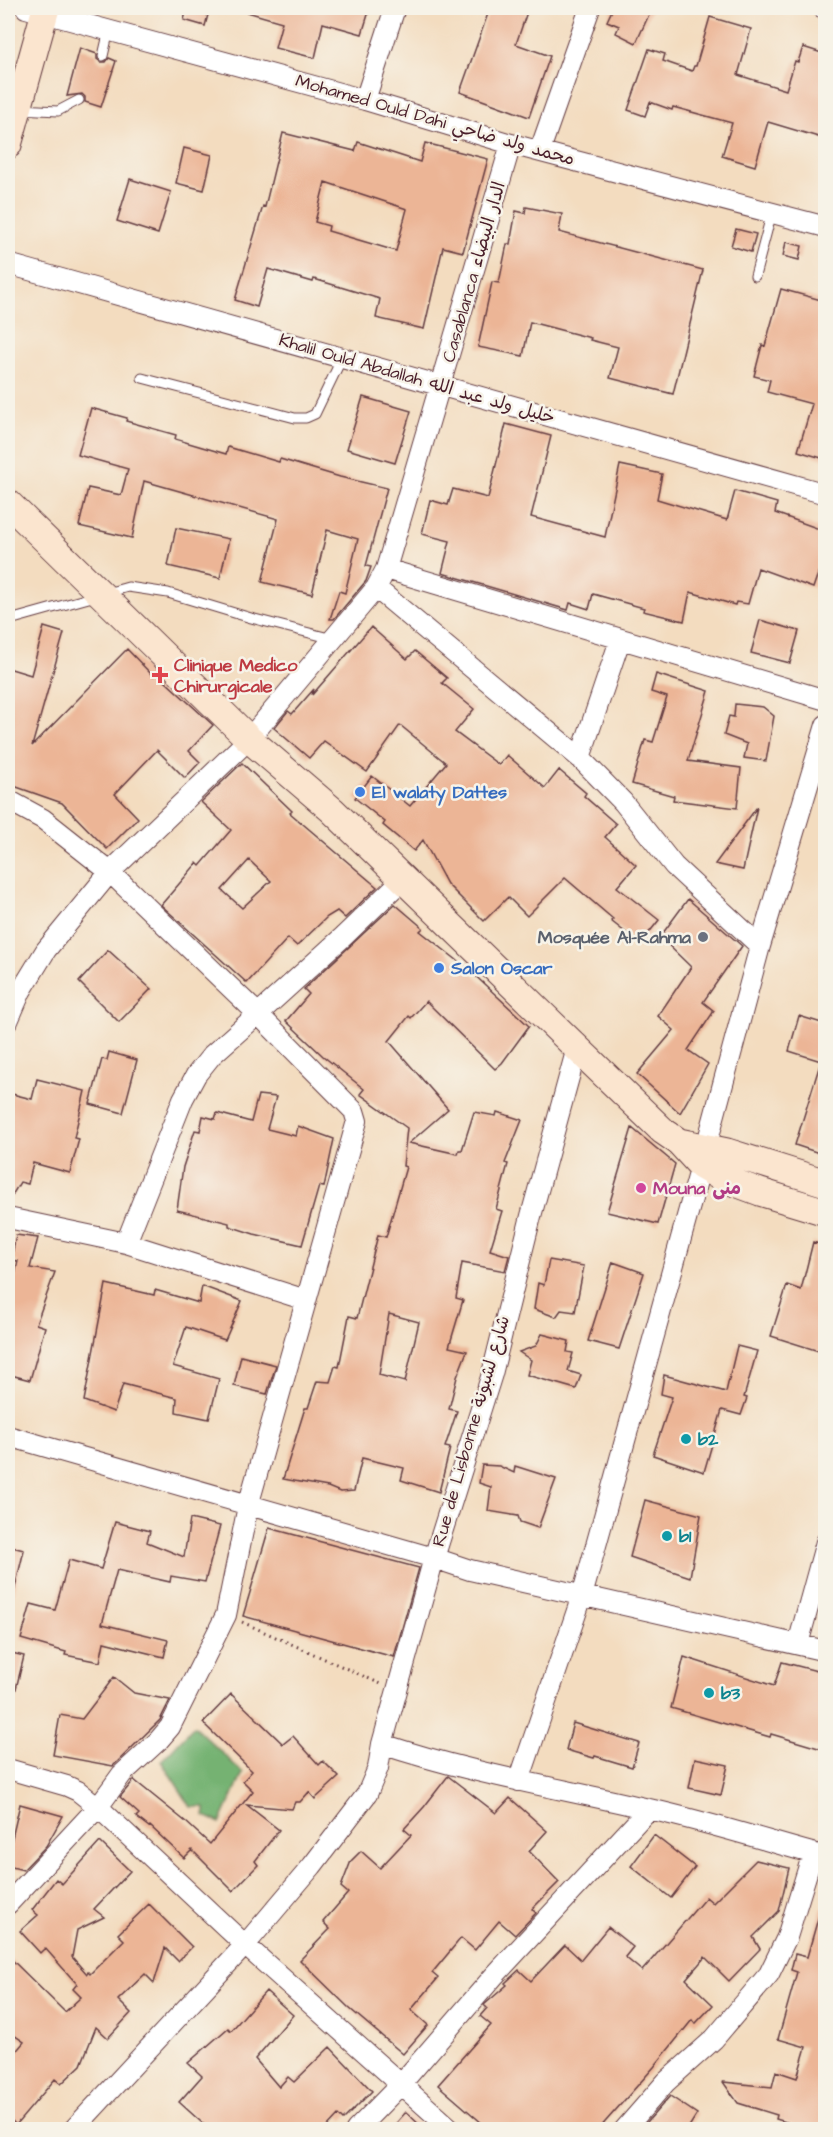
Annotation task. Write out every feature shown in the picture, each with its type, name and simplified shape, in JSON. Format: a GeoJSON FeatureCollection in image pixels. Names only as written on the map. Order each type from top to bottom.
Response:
{"type":"FeatureCollection","features":[{"type":"Feature","properties":{"kind":"street"},"geometry":{"type":"LineString","coordinates":[[365,100],[395,8]]}},
{"type":"Feature","properties":{"kind":"street"},"geometry":{"type":"LineString","coordinates":[[540,150],[590,8]]}},
{"type":"Feature","properties":{"kind":"street"},"geometry":{"type":"LineString","coordinates":[[8,145],[39,9]]}},
{"type":"Feature","properties":{"kind":"street","name":"Mohamed Ould Dahi محمد ولد ضاحي"},"geometry":{"type":"LineString","coordinates":[[39,9],[365,100],[511,144],[825,227]]}},
{"type":"Feature","properties":{"kind":"street","name":"Casablanca الدار البيضاء"},"geometry":{"type":"LineString","coordinates":[[8,1021],[21,991],[46,950],[110,872],[249,739],[375,588],[386,569],[511,144]]}},
{"type":"Feature","properties":{"kind":"street","name":"Khalil Ould Abdallah خليل ولد عبد الله"},"geometry":{"type":"LineString","coordinates":[[8,264],[825,494]]}},
{"type":"Feature","properties":{"kind":"street"},"geometry":{"type":"LineString","coordinates":[[8,503],[249,739],[332,810],[663,1131],[704,1157],[722,1178],[825,1212]]}},
{"type":"Feature","properties":{"kind":"street"},"geometry":{"type":"LineString","coordinates":[[8,522],[33,530]]}},
{"type":"Feature","properties":{"kind":"street"},"geometry":{"type":"LineString","coordinates":[[386,569],[825,700]]}},
{"type":"Feature","properties":{"kind":"street"},"geometry":{"type":"LineString","coordinates":[[375,588],[580,758],[623,802],[674,866],[760,946]]}},
{"type":"Feature","properties":{"kind":"street"},"geometry":{"type":"LineString","coordinates":[[580,758],[620,640]]}},
{"type":"Feature","properties":{"kind":"street"},"geometry":{"type":"LineString","coordinates":[[519,1781],[582,1596],[760,946],[825,725]]}},
{"type":"Feature","properties":{"kind":"street"},"geometry":{"type":"LineString","coordinates":[[8,801],[43,819],[110,872],[258,1014],[354,1111],[357,1121],[248,1506],[226,1616],[170,1727],[122,1774],[98,1807],[8,1904]]}},
{"type":"Feature","properties":{"kind":"street"},"geometry":{"type":"LineString","coordinates":[[126,1243],[195,1075],[212,1055],[344,936],[402,880]]}},
{"type":"Feature","properties":{"kind":"street","name":"Rue de Lisbonne شارع لشبونة"},"geometry":{"type":"LineString","coordinates":[[73,2130],[246,1945],[312,1866],[367,1794],[378,1768],[382,1744],[434,1558],[492,1374],[531,1216],[577,1048]]}},
{"type":"Feature","properties":{"kind":"street"},"geometry":{"type":"LineString","coordinates":[[704,1157],[825,1183]]}},
{"type":"Feature","properties":{"kind":"street"},"geometry":{"type":"LineString","coordinates":[[8,1218],[126,1243],[306,1300]]}},
{"type":"Feature","properties":{"kind":"street"},"geometry":{"type":"LineString","coordinates":[[8,1436],[470,1570],[825,1651]]}},
{"type":"Feature","properties":{"kind":"street"},"geometry":{"type":"LineString","coordinates":[[798,1644],[825,1542]]}},
{"type":"Feature","properties":{"kind":"street"},"geometry":{"type":"LineString","coordinates":[[382,1744],[519,1781],[649,1809],[745,1833],[819,1855],[787,1937],[769,1974],[714,2039],[666,2082],[624,2130]]}},
{"type":"Feature","properties":{"kind":"street"},"geometry":{"type":"LineString","coordinates":[[8,1769],[67,1786],[78,1791],[98,1807],[246,1945],[452,2130]]}},
{"type":"Feature","properties":{"kind":"street"},"geometry":{"type":"LineString","coordinates":[[356,2130],[400,2085],[494,1976],[649,1809]]}},
{"type":"Feature","properties":{"kind":"lane"},"geometry":{"type":"LineString","coordinates":[[103,56],[109,30]]}},
{"type":"Feature","properties":{"kind":"lane"},"geometry":{"type":"LineString","coordinates":[[18,109],[58,111],[79,100]]}},
{"type":"Feature","properties":{"kind":"lane"},"geometry":{"type":"LineString","coordinates":[[755,276],[772,212]]}},
{"type":"Feature","properties":{"kind":"lane"},"geometry":{"type":"LineString","coordinates":[[142,378],[295,418],[306,418],[315,414],[342,358]]}},
{"type":"Feature","properties":{"kind":"lane"},"geometry":{"type":"LineString","coordinates":[[17,618],[128,587],[168,593],[333,639]]}},
{"type":"Feature","properties":{"kind":"path"},"geometry":{"type":"LineString","coordinates":[[226,1616],[397,1690]]}},
{"type":"Feature","properties":{"kind":"green space"},"geometry":{"type":"Polygon","coordinates":[[[194,1726],[243,1773],[220,1823],[205,1816],[205,1807],[191,1807],[161,1761],[194,1726]]]}},
{"type":"Feature","properties":{"kind":"building"},"geometry":{"type":"Polygon","coordinates":[[[187,8],[209,11],[205,26],[184,20],[187,8]]]}},
{"type":"Feature","properties":{"kind":"building"},"geometry":{"type":"Polygon","coordinates":[[[248,8],[370,8],[362,34],[323,23],[315,58],[275,48],[282,22],[247,12],[248,8]]]}},
{"type":"Feature","properties":{"kind":"building"},"geometry":{"type":"Polygon","coordinates":[[[490,8],[515,8],[527,12],[516,44],[550,56],[529,117],[460,92],[490,8]]]}},
{"type":"Feature","properties":{"kind":"building"},"geometry":{"type":"Polygon","coordinates":[[[613,8],[652,8],[636,43],[616,33],[619,26],[607,21],[613,8]]]}},
{"type":"Feature","properties":{"kind":"building"},"geometry":{"type":"Polygon","coordinates":[[[710,17],[751,29],[738,75],[786,90],[795,61],[798,62],[803,47],[825,54],[825,139],[768,122],[755,166],[722,156],[732,123],[673,107],[672,110],[650,102],[645,116],[628,110],[649,49],[665,54],[663,61],[692,71],[696,66],[710,17]]]}},
{"type":"Feature","properties":{"kind":"building"},"geometry":{"type":"Polygon","coordinates":[[[80,48],[97,54],[97,59],[101,62],[106,62],[109,58],[116,61],[101,107],[85,102],[82,94],[67,96],[80,48]]]}},
{"type":"Feature","properties":{"kind":"building"},"geometry":{"type":"Polygon","coordinates":[[[283,133],[355,151],[358,142],[420,162],[425,143],[488,159],[463,252],[443,247],[424,329],[376,318],[380,299],[314,279],[313,282],[268,269],[257,307],[235,300],[263,206],[265,207],[283,133]],[[325,182],[315,222],[329,226],[328,231],[396,251],[407,209],[325,182]]]}},
{"type":"Feature","properties":{"kind":"building"},"geometry":{"type":"Polygon","coordinates":[[[184,148],[212,155],[204,190],[176,183],[184,148]]]}},
{"type":"Feature","properties":{"kind":"building"},"geometry":{"type":"Polygon","coordinates":[[[130,179],[171,192],[158,234],[117,221],[130,179]]]}},
{"type":"Feature","properties":{"kind":"building"},"geometry":{"type":"Polygon","coordinates":[[[526,207],[562,214],[559,232],[703,270],[673,394],[610,378],[618,347],[530,322],[523,356],[478,347],[492,282],[499,283],[516,211],[525,213],[526,207]]]}},
{"type":"Feature","properties":{"kind":"building"},"geometry":{"type":"Polygon","coordinates":[[[736,229],[756,234],[751,252],[731,246],[736,229]]]}},
{"type":"Feature","properties":{"kind":"building"},"geometry":{"type":"Polygon","coordinates":[[[786,242],[802,246],[799,260],[783,256],[786,242]]]}},
{"type":"Feature","properties":{"kind":"building"},"geometry":{"type":"Polygon","coordinates":[[[781,289],[825,301],[825,459],[798,451],[812,404],[767,392],[770,380],[754,376],[781,289]]]}},
{"type":"Feature","properties":{"kind":"building"},"geometry":{"type":"Polygon","coordinates":[[[363,397],[411,411],[395,463],[347,449],[363,397]]]}},
{"type":"Feature","properties":{"kind":"building"},"geometry":{"type":"Polygon","coordinates":[[[91,408],[176,435],[175,439],[226,454],[228,447],[387,488],[366,566],[371,567],[366,581],[334,619],[330,619],[339,591],[345,593],[358,539],[327,530],[312,594],[262,582],[278,519],[144,481],[132,538],[79,526],[88,488],[121,495],[128,469],[78,455],[91,408]]]}},
{"type":"Feature","properties":{"kind":"building"},"geometry":{"type":"Polygon","coordinates":[[[506,424],[551,436],[531,517],[605,537],[620,465],[662,474],[657,499],[727,520],[735,491],[777,503],[775,513],[825,531],[825,553],[813,588],[758,568],[748,604],[736,602],[735,605],[690,592],[684,621],[643,611],[644,608],[593,594],[589,609],[570,603],[568,610],[442,573],[450,541],[422,534],[430,500],[448,505],[453,489],[488,498],[506,424]]]}},
{"type":"Feature","properties":{"kind":"building"},"geometry":{"type":"Polygon","coordinates":[[[176,528],[229,539],[220,578],[168,566],[176,528]]]}},
{"type":"Feature","properties":{"kind":"building"},"geometry":{"type":"Polygon","coordinates":[[[760,620],[799,631],[790,663],[751,653],[760,620]]]}},
{"type":"Feature","properties":{"kind":"building"},"geometry":{"type":"Polygon","coordinates":[[[44,627],[64,633],[32,746],[127,649],[153,676],[155,672],[213,725],[189,751],[200,762],[185,778],[157,750],[115,794],[138,818],[107,849],[62,803],[8,784],[8,668],[31,675],[44,627]]]}},
{"type":"Feature","properties":{"kind":"building"},"geometry":{"type":"Polygon","coordinates":[[[371,627],[407,659],[415,651],[447,678],[442,683],[474,709],[455,732],[499,765],[507,755],[545,788],[559,770],[586,793],[584,796],[616,824],[605,837],[636,865],[617,887],[659,920],[640,944],[611,921],[613,919],[565,878],[527,916],[508,897],[484,921],[447,884],[423,840],[414,851],[383,825],[385,822],[355,798],[372,776],[410,806],[446,763],[400,725],[367,772],[324,741],[309,758],[274,728],[288,711],[292,714],[314,689],[312,695],[371,627]]]}},
{"type":"Feature","properties":{"kind":"building"},"geometry":{"type":"Polygon","coordinates":[[[656,674],[709,691],[688,761],[741,768],[737,808],[673,800],[674,796],[632,784],[645,740],[653,742],[667,697],[651,692],[656,674]]]}},
{"type":"Feature","properties":{"kind":"building"},"geometry":{"type":"Polygon","coordinates":[[[735,704],[763,707],[774,716],[766,761],[744,758],[747,744],[724,735],[729,716],[734,717],[735,704]]]}},
{"type":"Feature","properties":{"kind":"building"},"geometry":{"type":"Polygon","coordinates":[[[242,763],[292,811],[290,813],[377,887],[345,918],[337,911],[327,917],[297,946],[288,938],[247,983],[161,905],[197,863],[200,866],[231,830],[201,802],[242,763]],[[249,860],[222,890],[242,908],[271,881],[249,860]]]}},
{"type":"Feature","properties":{"kind":"building"},"geometry":{"type":"Polygon","coordinates":[[[757,807],[743,870],[715,864],[757,807]]]}},
{"type":"Feature","properties":{"kind":"building"},"geometry":{"type":"Polygon","coordinates":[[[688,899],[742,946],[703,1002],[714,1011],[688,1050],[708,1064],[680,1113],[637,1074],[674,1030],[658,1016],[691,967],[660,937],[688,899]]]}},
{"type":"Feature","properties":{"kind":"building"},"geometry":{"type":"Polygon","coordinates":[[[395,904],[423,928],[420,931],[467,968],[529,1026],[495,1069],[426,1001],[411,1018],[409,1016],[389,1041],[448,1109],[409,1143],[458,1154],[459,1150],[462,1150],[474,1112],[496,1116],[497,1112],[522,1120],[505,1163],[508,1164],[496,1209],[502,1211],[490,1250],[509,1256],[505,1271],[462,1263],[456,1298],[463,1300],[449,1347],[467,1351],[457,1377],[449,1409],[457,1411],[445,1447],[450,1448],[439,1492],[401,1480],[404,1468],[362,1458],[354,1491],[340,1492],[328,1487],[283,1479],[305,1408],[308,1408],[317,1381],[330,1382],[335,1366],[339,1367],[349,1316],[357,1318],[378,1235],[386,1237],[406,1167],[403,1166],[407,1128],[360,1094],[364,1089],[323,1056],[286,1021],[309,994],[304,989],[395,904]],[[389,1314],[379,1375],[405,1382],[419,1322],[389,1314]]]}},
{"type":"Feature","properties":{"kind":"building"},"geometry":{"type":"Polygon","coordinates":[[[108,950],[151,989],[119,1022],[79,982],[108,950]]]}},
{"type":"Feature","properties":{"kind":"building"},"geometry":{"type":"Polygon","coordinates":[[[799,1016],[825,1024],[825,1155],[795,1145],[821,1061],[789,1051],[799,1016]]]}},
{"type":"Feature","properties":{"kind":"building"},"geometry":{"type":"Polygon","coordinates":[[[109,1052],[137,1060],[123,1113],[90,1104],[102,1059],[107,1060],[109,1052]]]}},
{"type":"Feature","properties":{"kind":"building"},"geometry":{"type":"Polygon","coordinates":[[[37,1079],[85,1091],[74,1138],[79,1139],[70,1173],[33,1163],[28,1184],[20,1182],[8,1202],[8,1093],[32,1099],[37,1079]]]}},
{"type":"Feature","properties":{"kind":"building"},"geometry":{"type":"Polygon","coordinates":[[[258,1095],[276,1097],[267,1129],[296,1136],[298,1126],[334,1139],[324,1187],[319,1186],[302,1245],[254,1234],[229,1226],[229,1223],[177,1210],[183,1167],[195,1130],[200,1131],[203,1116],[215,1119],[217,1113],[251,1122],[258,1095]]]}},
{"type":"Feature","properties":{"kind":"building","name":"Mouna منى"},"geometry":{"type":"Polygon","coordinates":[[[632,1128],[675,1164],[658,1224],[607,1212],[632,1128]]]}},
{"type":"Feature","properties":{"kind":"building"},"geometry":{"type":"Polygon","coordinates":[[[16,1235],[38,1238],[30,1268],[55,1272],[36,1324],[45,1327],[30,1380],[11,1375],[8,1368],[8,1307],[18,1261],[11,1260],[16,1235]]]}},
{"type":"Feature","properties":{"kind":"building"},"geometry":{"type":"Polygon","coordinates":[[[813,1242],[825,1246],[825,1353],[771,1336],[787,1285],[801,1290],[813,1242]]]}},
{"type":"Feature","properties":{"kind":"building"},"geometry":{"type":"Polygon","coordinates":[[[549,1260],[584,1266],[575,1312],[561,1310],[556,1317],[534,1309],[538,1283],[544,1285],[549,1260]]]}},
{"type":"Feature","properties":{"kind":"building"},"geometry":{"type":"Polygon","coordinates":[[[613,1262],[644,1273],[619,1349],[588,1341],[613,1262]]]}},
{"type":"Feature","properties":{"kind":"building"},"geometry":{"type":"Polygon","coordinates":[[[106,1284],[154,1295],[155,1290],[199,1303],[202,1286],[242,1301],[225,1340],[186,1327],[173,1366],[219,1379],[209,1419],[176,1412],[177,1398],[123,1384],[114,1412],[84,1401],[106,1284]]]}},
{"type":"Feature","properties":{"kind":"building"},"geometry":{"type":"Polygon","coordinates":[[[542,1334],[569,1341],[567,1352],[573,1353],[568,1371],[581,1375],[576,1389],[527,1375],[531,1360],[519,1352],[536,1346],[542,1334]]]}},
{"type":"Feature","properties":{"kind":"building"},"geometry":{"type":"Polygon","coordinates":[[[737,1346],[757,1351],[744,1397],[747,1398],[741,1415],[722,1410],[704,1472],[653,1455],[672,1397],[661,1394],[664,1375],[726,1392],[737,1346]]]}},
{"type":"Feature","properties":{"kind":"building"},"geometry":{"type":"Polygon","coordinates":[[[241,1356],[276,1365],[267,1394],[234,1386],[241,1356]]]}},
{"type":"Feature","properties":{"kind":"building"},"geometry":{"type":"Polygon","coordinates":[[[482,1465],[499,1466],[514,1473],[515,1466],[556,1479],[538,1528],[520,1522],[518,1516],[488,1511],[491,1487],[479,1483],[482,1465]]]}},
{"type":"Feature","properties":{"kind":"building","name":"b1"},"geometry":{"type":"Polygon","coordinates":[[[645,1500],[701,1515],[690,1577],[630,1557],[645,1500]]]}},
{"type":"Feature","properties":{"kind":"building"},"geometry":{"type":"Polygon","coordinates":[[[190,1519],[220,1526],[205,1582],[171,1576],[170,1582],[117,1570],[102,1624],[168,1640],[164,1657],[104,1642],[100,1662],[65,1655],[66,1652],[21,1639],[31,1604],[55,1610],[69,1560],[101,1569],[115,1522],[150,1531],[147,1542],[184,1557],[190,1519]]]}},
{"type":"Feature","properties":{"kind":"building"},"geometry":{"type":"Polygon","coordinates":[[[269,1528],[419,1568],[394,1657],[243,1616],[269,1528]]]}},
{"type":"Feature","properties":{"kind":"building"},"geometry":{"type":"Polygon","coordinates":[[[8,1546],[24,1550],[13,1596],[8,1595],[8,1546]]]}},
{"type":"Feature","properties":{"kind":"building"},"geometry":{"type":"Polygon","coordinates":[[[8,1652],[24,1656],[13,1701],[8,1701],[8,1652]]]}},
{"type":"Feature","properties":{"kind":"building"},"geometry":{"type":"Polygon","coordinates":[[[684,1657],[774,1686],[782,1662],[825,1673],[825,1750],[771,1734],[770,1737],[671,1708],[684,1657]]]}},
{"type":"Feature","properties":{"kind":"building"},"geometry":{"type":"Polygon","coordinates":[[[114,1677],[134,1693],[170,1700],[160,1720],[113,1766],[53,1755],[60,1715],[82,1719],[114,1677]]]}},
{"type":"Feature","properties":{"kind":"building"},"geometry":{"type":"Polygon","coordinates":[[[231,1694],[283,1744],[293,1736],[319,1765],[323,1761],[339,1777],[315,1799],[309,1792],[300,1802],[295,1802],[292,1809],[247,1805],[279,1830],[255,1861],[258,1865],[233,1891],[192,1850],[184,1858],[150,1826],[136,1817],[139,1814],[120,1797],[134,1780],[210,1844],[253,1791],[243,1781],[252,1771],[203,1723],[231,1694]]]}},
{"type":"Feature","properties":{"kind":"building"},"geometry":{"type":"Polygon","coordinates":[[[573,1723],[639,1743],[632,1767],[566,1750],[573,1723]]]}},
{"type":"Feature","properties":{"kind":"building"},"geometry":{"type":"Polygon","coordinates":[[[695,1758],[728,1765],[721,1795],[689,1788],[695,1758]]]}},
{"type":"Feature","properties":{"kind":"building"},"geometry":{"type":"Polygon","coordinates":[[[448,1776],[496,1813],[510,1798],[547,1831],[529,1851],[559,1882],[532,1909],[536,1913],[515,1935],[499,1921],[475,1950],[461,1938],[432,1973],[438,1978],[411,2010],[428,2025],[403,2054],[349,2008],[300,1960],[330,1929],[323,1922],[348,1893],[341,1887],[351,1861],[361,1851],[380,1868],[411,1835],[404,1829],[448,1776]]]}},
{"type":"Feature","properties":{"kind":"building"},"geometry":{"type":"Polygon","coordinates":[[[20,1804],[63,1816],[46,1846],[23,1870],[8,1866],[8,1855],[20,1804]]]}},
{"type":"Feature","properties":{"kind":"building"},"geometry":{"type":"Polygon","coordinates":[[[654,1835],[695,1867],[671,1898],[631,1866],[654,1835]]]}},
{"type":"Feature","properties":{"kind":"building"},"geometry":{"type":"Polygon","coordinates":[[[100,1842],[130,1871],[94,1909],[104,1917],[77,1930],[72,1957],[87,1974],[88,1972],[90,1974],[124,1940],[118,1934],[149,1904],[192,1947],[178,1961],[165,1948],[154,1983],[145,1974],[118,2000],[131,2013],[108,2038],[96,2027],[81,2065],[61,2084],[55,2079],[16,2125],[8,2117],[8,2061],[24,2042],[8,2031],[8,1956],[65,2012],[81,1997],[73,1989],[77,1984],[45,1948],[40,1953],[20,1931],[38,1915],[32,1910],[56,1879],[62,1884],[100,1842]]]}},
{"type":"Feature","properties":{"kind":"building"},"geometry":{"type":"Polygon","coordinates":[[[756,1860],[789,1868],[779,1911],[753,1937],[760,1949],[729,1981],[705,1957],[686,1979],[713,2005],[695,2024],[692,2020],[598,2130],[490,2130],[438,2085],[491,2025],[480,2016],[487,2008],[484,2005],[507,1985],[505,1983],[519,1970],[531,1981],[565,1945],[581,1960],[608,1927],[633,1947],[625,1957],[642,1971],[706,1897],[713,1903],[756,1860]]]}},
{"type":"Feature","properties":{"kind":"building"},"geometry":{"type":"Polygon","coordinates":[[[821,1908],[825,1908],[825,2130],[796,2130],[796,2125],[776,2119],[777,2115],[738,2103],[723,2082],[772,2087],[776,2071],[797,2078],[806,2047],[778,2039],[797,1972],[791,1970],[795,1954],[807,1957],[821,1908]]]}},
{"type":"Feature","properties":{"kind":"building"},"geometry":{"type":"Polygon","coordinates":[[[266,1991],[293,2015],[255,2059],[279,2087],[288,2077],[294,2082],[330,2047],[372,2091],[343,2120],[338,2115],[324,2130],[210,2130],[179,2102],[202,2076],[188,2063],[228,2028],[231,2031],[266,1991]]]}},
{"type":"Feature","properties":{"kind":"building"},"geometry":{"type":"Polygon","coordinates":[[[670,2096],[697,2114],[687,2130],[640,2130],[670,2096]]]}},
{"type":"Feature","properties":{"kind":"building"},"geometry":{"type":"Polygon","coordinates":[[[406,2112],[425,2130],[390,2130],[406,2112]]]}},
{"type":"Feature","properties":{"kind":"place","name":"Clinique Medico Chirurgicale"},"geometry":{"type":"Point","coordinates":[160,675]}},
{"type":"Feature","properties":{"kind":"place","name":"El walaty Dattes"},"geometry":{"type":"Point","coordinates":[360,792]}},
{"type":"Feature","properties":{"kind":"place","name":"Mosquée Al-Rahma"},"geometry":{"type":"Point","coordinates":[703,937]}},
{"type":"Feature","properties":{"kind":"place","name":"Salon Oscar"},"geometry":{"type":"Point","coordinates":[439,968]}},
{"type":"Feature","properties":{"kind":"place","name":"Mouna منى"},"geometry":{"type":"Point","coordinates":[641,1188]}},
{"type":"Feature","properties":{"kind":"place","name":"b2"},"geometry":{"type":"Point","coordinates":[686,1439]}},
{"type":"Feature","properties":{"kind":"place","name":"b1"},"geometry":{"type":"Point","coordinates":[667,1536]}},
{"type":"Feature","properties":{"kind":"place","name":"b3"},"geometry":{"type":"Point","coordinates":[709,1693]}}]}
